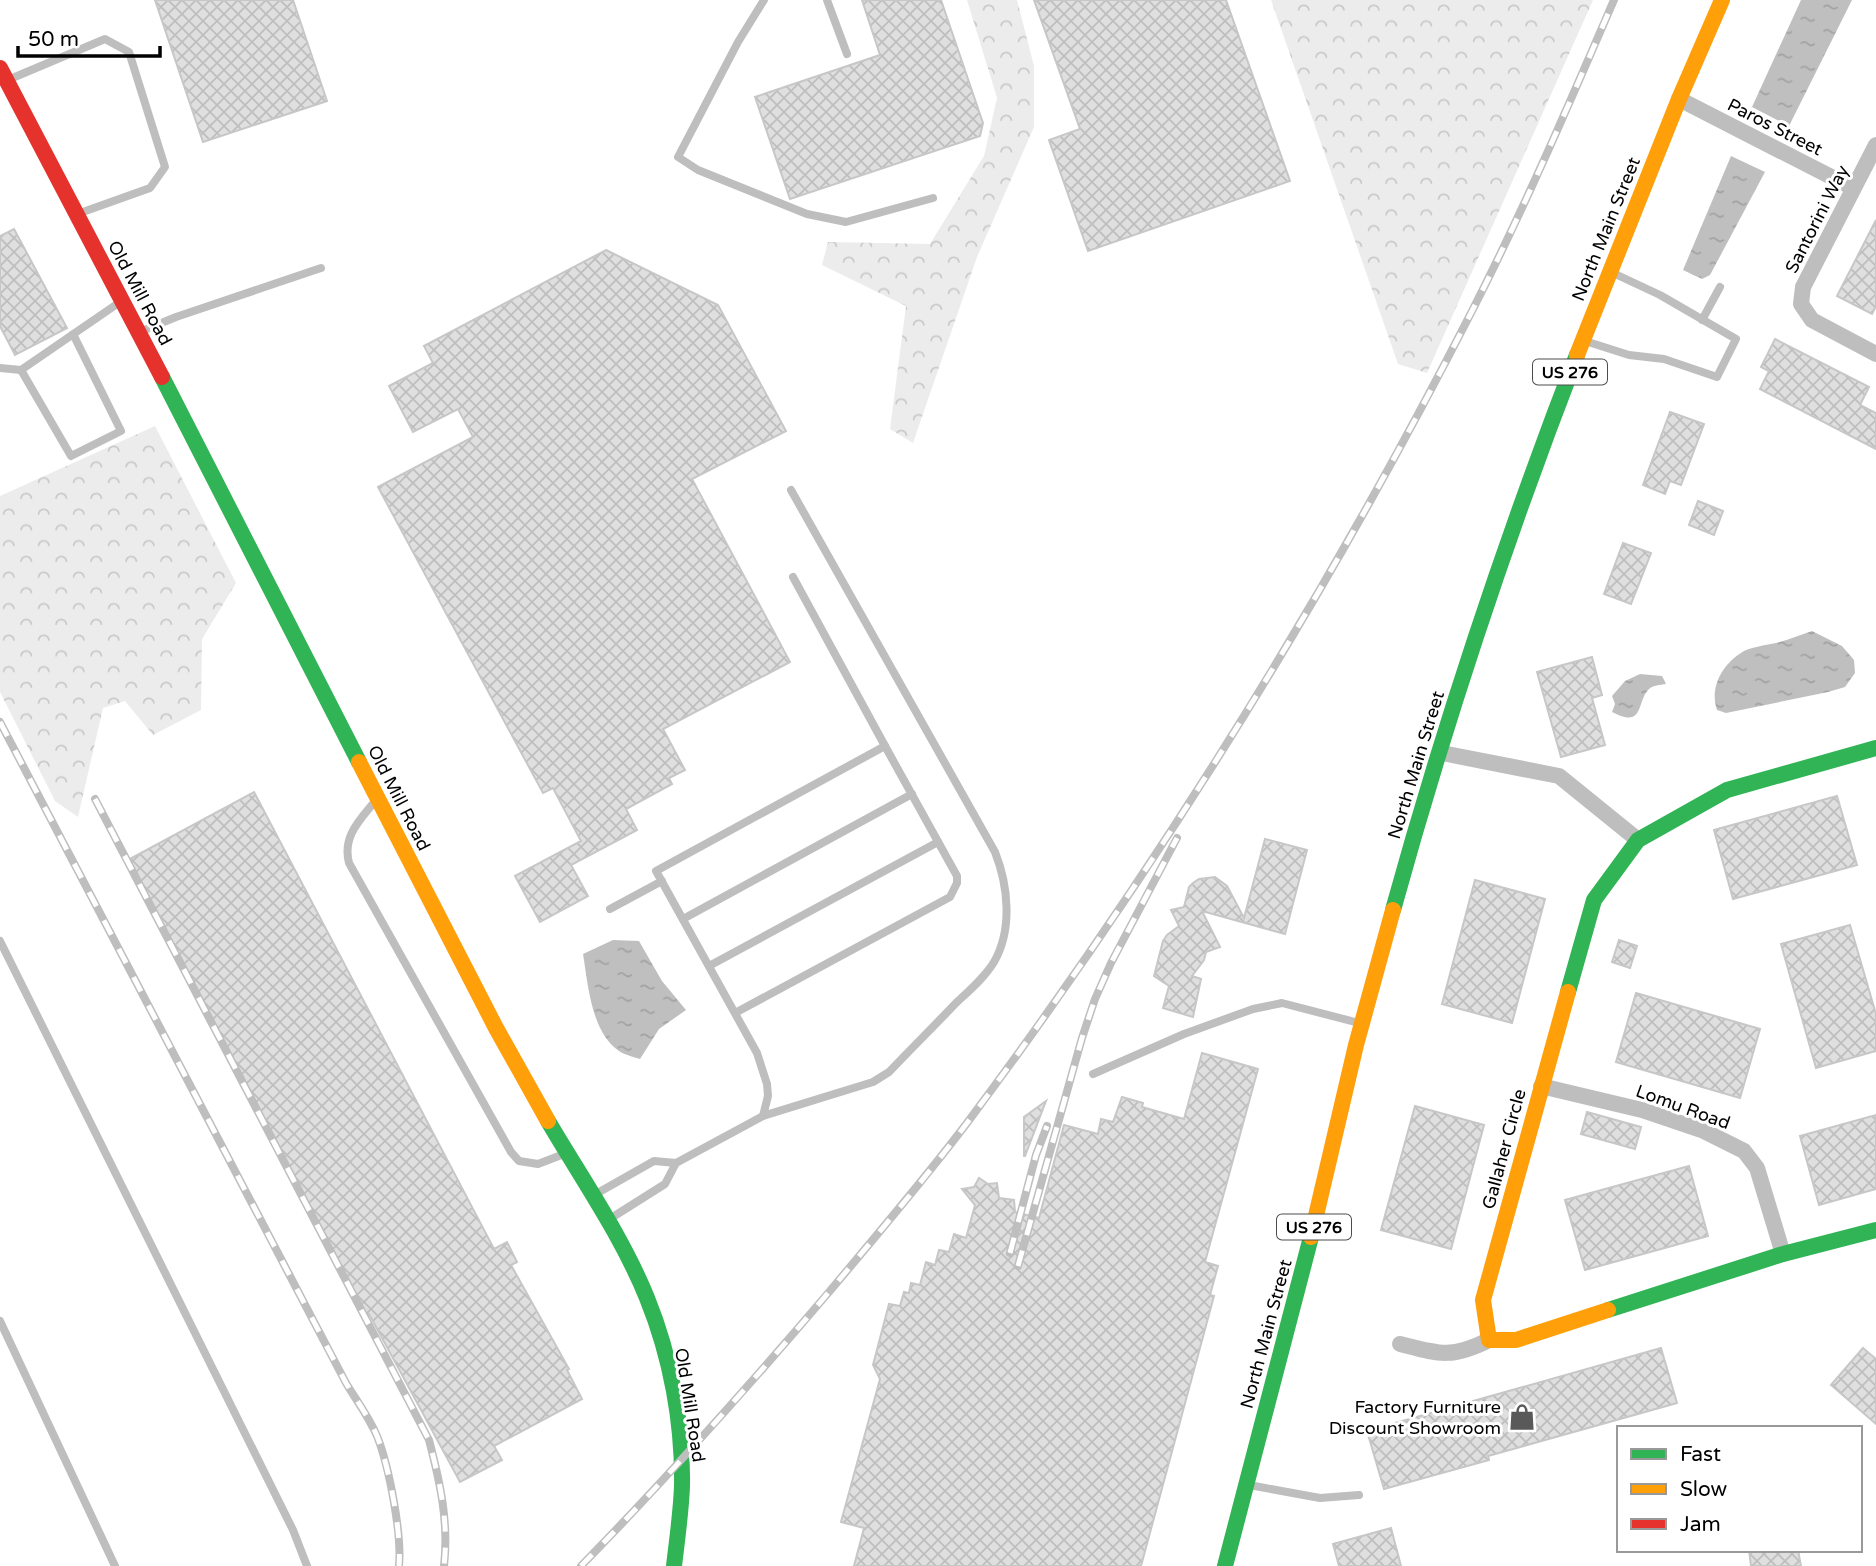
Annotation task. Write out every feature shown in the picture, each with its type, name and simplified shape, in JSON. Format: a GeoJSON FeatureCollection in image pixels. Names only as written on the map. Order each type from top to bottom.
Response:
{"type":"FeatureCollection","features":[{"type":"Feature","properties":{"kind":"street","name":"North Main Street"},"geometry":{"type":"LineString","coordinates":[[1225,1566],[1312,1234],[1362,1024],[1410,850],[1464,675],[1539,453],[1582,340],[1722,0]]}},
{"type":"Feature","properties":{"kind":"street","name":"Old Mill Road"},"geometry":{"type":"LineString","coordinates":[[3,75],[123,301],[523,1081],[634,1268],[648,1301],[671,1381],[679,1437],[682,1485],[674,1566]]}},
{"type":"Feature","properties":{"kind":"street","name":"Paros Street"},"geometry":{"type":"LineString","coordinates":[[1679,99],[1853,188]]}},
{"type":"Feature","properties":{"kind":"street","name":"Santorini Way"},"geometry":{"type":"LineString","coordinates":[[1876,145],[1803,287],[1801,304],[1812,320],[1876,354]]}},
{"type":"Feature","properties":{"kind":"street","name":"Gallaher Circle"},"geometry":{"type":"LineString","coordinates":[[1489,1340],[1483,1300],[1594,901],[1638,840],[1727,790],[1876,748]]}},
{"type":"Feature","properties":{"kind":"street"},"geometry":{"type":"LineString","coordinates":[[1442,752],[1559,776],[1638,840]]}},
{"type":"Feature","properties":{"kind":"street","name":"Lomu Road"},"geometry":{"type":"LineString","coordinates":[[1541,1086],[1642,1110],[1704,1131],[1744,1151],[1757,1168],[1783,1254]]}},
{"type":"Feature","properties":{"kind":"street"},"geometry":{"type":"LineString","coordinates":[[1400,1344],[1441,1354],[1465,1352],[1489,1340],[1516,1340],[1783,1254],[1876,1230]]}},
{"type":"Feature","properties":{"kind":"lane"},"geometry":{"type":"LineString","coordinates":[[764,0],[738,42],[678,156],[698,170],[807,214],[846,222],[933,198]]}},
{"type":"Feature","properties":{"kind":"lane"},"geometry":{"type":"LineString","coordinates":[[827,0],[847,54]]}},
{"type":"Feature","properties":{"kind":"lane"},"geometry":{"type":"LineString","coordinates":[[3,75],[105,39],[129,52],[165,167],[149,188],[78,214]]}},
{"type":"Feature","properties":{"kind":"lane"},"geometry":{"type":"LineString","coordinates":[[139,332],[321,268]]}},
{"type":"Feature","properties":{"kind":"lane"},"geometry":{"type":"LineString","coordinates":[[1582,340],[1629,355],[1664,359],[1717,377],[1736,339],[1660,295],[1609,271]]}},
{"type":"Feature","properties":{"kind":"lane"},"geometry":{"type":"LineString","coordinates":[[1702,320],[1720,287]]}},
{"type":"Feature","properties":{"kind":"lane"},"geometry":{"type":"LineString","coordinates":[[0,368],[21,370],[123,301]]}},
{"type":"Feature","properties":{"kind":"lane"},"geometry":{"type":"LineString","coordinates":[[21,370],[71,456],[121,431],[73,334]]}},
{"type":"Feature","properties":{"kind":"lane"},"geometry":{"type":"LineString","coordinates":[[593,1196],[654,1161],[676,1163],[763,1116],[873,1082],[889,1072],[981,978],[994,962],[1001,941],[1006,908],[1005,884],[995,852],[791,490]]}},
{"type":"Feature","properties":{"kind":"lane"},"geometry":{"type":"LineString","coordinates":[[735,1013],[950,897],[957,883],[957,876],[793,577]]}},
{"type":"Feature","properties":{"kind":"lane"},"geometry":{"type":"LineString","coordinates":[[763,1116],[768,1096],[764,1070],[757,1053],[656,870],[885,746]]}},
{"type":"Feature","properties":{"kind":"lane"},"geometry":{"type":"LineString","coordinates":[[683,919],[912,794]]}},
{"type":"Feature","properties":{"kind":"lane"},"geometry":{"type":"LineString","coordinates":[[377,798],[355,825],[348,839],[346,850],[349,863],[511,1152],[519,1161],[538,1164],[567,1153]]}},
{"type":"Feature","properties":{"kind":"lane"},"geometry":{"type":"LineString","coordinates":[[709,966],[938,842]]}},
{"type":"Feature","properties":{"kind":"lane"},"geometry":{"type":"LineString","coordinates":[[610,909],[662,881]]}},
{"type":"Feature","properties":{"kind":"lane"},"geometry":{"type":"LineString","coordinates":[[0,941],[293,1530],[307,1566]]}},
{"type":"Feature","properties":{"kind":"lane"},"geometry":{"type":"LineString","coordinates":[[1093,1074],[1184,1034],[1254,1009],[1282,1003],[1362,1024]]}},
{"type":"Feature","properties":{"kind":"lane"},"geometry":{"type":"LineString","coordinates":[[607,1220],[665,1184],[676,1163]]}},
{"type":"Feature","properties":{"kind":"lane"},"geometry":{"type":"LineString","coordinates":[[0,1321],[115,1566]]}},
{"type":"Feature","properties":{"kind":"lane"},"geometry":{"type":"LineString","coordinates":[[1246,1484],[1320,1498],[1359,1495]]}},
{"type":"Feature","properties":{"kind":"green space"},"geometry":{"type":"Polygon","coordinates":[[[967,0],[1017,0],[1034,66],[1034,127],[977,257],[913,443],[890,429],[906,306],[822,265],[828,242],[930,244],[984,156],[997,98],[967,0]]]}},
{"type":"Feature","properties":{"kind":"green space"},"geometry":{"type":"Polygon","coordinates":[[[1271,0],[1593,0],[1427,373],[1398,364],[1271,0]]]}},
{"type":"Feature","properties":{"kind":"green space"},"geometry":{"type":"Polygon","coordinates":[[[155,426],[236,583],[202,639],[201,710],[153,735],[125,701],[103,708],[78,817],[55,801],[0,692],[0,496],[155,426]]]}},
{"type":"Feature","properties":{"kind":"water"},"geometry":{"type":"Polygon","coordinates":[[[1801,0],[1852,0],[1789,126],[1752,107],[1801,0]]]}},
{"type":"Feature","properties":{"kind":"water"},"geometry":{"type":"Polygon","coordinates":[[[1731,156],[1765,172],[1710,275],[1702,279],[1683,270],[1731,156]]]}},
{"type":"Feature","properties":{"kind":"water"},"geometry":{"type":"Polygon","coordinates":[[[1812,631],[1842,646],[1854,660],[1855,673],[1845,687],[1726,713],[1717,710],[1716,684],[1724,669],[1736,656],[1744,651],[1812,631]]]}},
{"type":"Feature","properties":{"kind":"water"},"geometry":{"type":"Polygon","coordinates":[[[1640,674],[1662,676],[1666,684],[1649,689],[1635,716],[1612,712],[1615,704],[1612,696],[1625,681],[1640,674]]]}},
{"type":"Feature","properties":{"kind":"water"},"geometry":{"type":"Polygon","coordinates":[[[613,940],[639,941],[662,981],[686,1010],[659,1029],[640,1059],[621,1052],[610,1043],[602,1032],[592,1007],[583,954],[613,940]]]}},
{"type":"Feature","properties":{"kind":"building"},"geometry":{"type":"Polygon","coordinates":[[[155,0],[293,0],[327,101],[203,142],[155,0]]]}},
{"type":"Feature","properties":{"kind":"building"},"geometry":{"type":"Polygon","coordinates":[[[862,0],[941,0],[983,123],[980,136],[790,199],[755,97],[880,55],[862,0]]]}},
{"type":"Feature","properties":{"kind":"building"},"geometry":{"type":"Polygon","coordinates":[[[1034,0],[1226,0],[1290,181],[1088,251],[1049,140],[1080,129],[1034,0]]]}},
{"type":"Feature","properties":{"kind":"building"},"geometry":{"type":"Polygon","coordinates":[[[1876,220],[1876,306],[1872,314],[1837,296],[1876,220]]]}},
{"type":"Feature","properties":{"kind":"building"},"geometry":{"type":"Polygon","coordinates":[[[14,229],[67,328],[15,355],[0,326],[0,236],[14,229]]]}},
{"type":"Feature","properties":{"kind":"building"},"geometry":{"type":"Polygon","coordinates":[[[606,250],[718,305],[786,431],[692,479],[790,662],[663,729],[685,770],[669,778],[672,784],[626,809],[637,830],[571,865],[588,896],[540,922],[515,876],[581,841],[553,788],[543,793],[378,487],[473,437],[458,409],[413,432],[389,386],[433,363],[424,346],[606,250]]]}},
{"type":"Feature","properties":{"kind":"building"},"geometry":{"type":"Polygon","coordinates":[[[1775,339],[1869,387],[1860,405],[1876,413],[1876,449],[1760,389],[1769,371],[1761,367],[1775,339]]]}},
{"type":"Feature","properties":{"kind":"building"},"geometry":{"type":"Polygon","coordinates":[[[1670,412],[1704,424],[1681,485],[1670,481],[1665,494],[1643,485],[1670,412]]]}},
{"type":"Feature","properties":{"kind":"building"},"geometry":{"type":"Polygon","coordinates":[[[1698,501],[1723,511],[1714,535],[1689,525],[1698,501]]]}},
{"type":"Feature","properties":{"kind":"building"},"geometry":{"type":"Polygon","coordinates":[[[1623,543],[1651,553],[1631,604],[1604,594],[1623,543]]]}},
{"type":"Feature","properties":{"kind":"building"},"geometry":{"type":"Polygon","coordinates":[[[1592,657],[1602,695],[1592,698],[1605,745],[1561,757],[1537,672],[1592,657]]]}},
{"type":"Feature","properties":{"kind":"building"},"geometry":{"type":"Polygon","coordinates":[[[254,792],[494,1249],[507,1242],[517,1262],[511,1265],[569,1369],[567,1370],[582,1399],[494,1446],[502,1460],[460,1482],[369,1314],[367,1316],[128,860],[254,792]]]}},
{"type":"Feature","properties":{"kind":"building"},"geometry":{"type":"Polygon","coordinates":[[[1837,796],[1857,865],[1733,899],[1714,830],[1837,796]]]}},
{"type":"Feature","properties":{"kind":"building"},"geometry":{"type":"Polygon","coordinates":[[[1265,839],[1307,850],[1285,934],[1202,911],[1220,947],[1206,952],[1204,960],[1192,976],[1201,979],[1193,1017],[1163,1008],[1169,986],[1154,976],[1163,941],[1179,926],[1171,910],[1184,907],[1189,887],[1193,883],[1199,879],[1215,877],[1227,886],[1244,918],[1265,839]]]}},
{"type":"Feature","properties":{"kind":"building"},"geometry":{"type":"Polygon","coordinates":[[[1475,880],[1545,899],[1512,1023],[1442,1004],[1475,880]]]}},
{"type":"Feature","properties":{"kind":"building"},"geometry":{"type":"Polygon","coordinates":[[[1850,925],[1876,1014],[1876,1051],[1816,1068],[1781,944],[1850,925]]]}},
{"type":"Feature","properties":{"kind":"building"},"geometry":{"type":"Polygon","coordinates":[[[1619,940],[1637,946],[1630,968],[1612,962],[1619,940]]]}},
{"type":"Feature","properties":{"kind":"building"},"geometry":{"type":"Polygon","coordinates":[[[1636,993],[1760,1029],[1740,1098],[1616,1062],[1636,993]]]}},
{"type":"Feature","properties":{"kind":"building"},"geometry":{"type":"Polygon","coordinates":[[[1202,1053],[1258,1069],[1205,1262],[1218,1266],[1210,1295],[1214,1296],[1141,1566],[854,1566],[864,1528],[841,1522],[880,1379],[873,1365],[889,1304],[900,1306],[904,1292],[909,1293],[911,1283],[920,1285],[926,1262],[935,1265],[939,1250],[949,1252],[954,1234],[966,1238],[975,1205],[962,1189],[974,1187],[979,1178],[988,1184],[997,1183],[999,1198],[1014,1200],[1015,1212],[1039,1218],[1064,1125],[1098,1134],[1101,1119],[1113,1122],[1122,1097],[1143,1103],[1142,1107],[1184,1119],[1202,1053]]]}},
{"type":"Feature","properties":{"kind":"building"},"geometry":{"type":"Polygon","coordinates":[[[1046,1101],[1025,1156],[1024,1156],[1024,1117],[1046,1101]]]}},
{"type":"Feature","properties":{"kind":"building"},"geometry":{"type":"Polygon","coordinates":[[[1415,1106],[1484,1125],[1451,1249],[1381,1230],[1415,1106]]]}},
{"type":"Feature","properties":{"kind":"building"},"geometry":{"type":"Polygon","coordinates":[[[1587,1112],[1641,1127],[1635,1149],[1581,1134],[1587,1112]]]}},
{"type":"Feature","properties":{"kind":"building"},"geometry":{"type":"Polygon","coordinates":[[[1876,1115],[1876,1189],[1819,1205],[1800,1136],[1876,1115]]]}},
{"type":"Feature","properties":{"kind":"building"},"geometry":{"type":"Polygon","coordinates":[[[1689,1166],[1708,1236],[1585,1270],[1565,1200],[1689,1166]]]}},
{"type":"Feature","properties":{"kind":"building","name":"Factory Furniture Discount Showroom"},"geometry":{"type":"Polygon","coordinates":[[[1661,1348],[1677,1403],[1488,1456],[1489,1460],[1384,1489],[1367,1431],[1661,1348]]]}},
{"type":"Feature","properties":{"kind":"building"},"geometry":{"type":"Polygon","coordinates":[[[1863,1348],[1876,1359],[1876,1424],[1831,1385],[1863,1348]]]}},
{"type":"Feature","properties":{"kind":"building"},"geometry":{"type":"Polygon","coordinates":[[[1391,1528],[1401,1566],[1339,1566],[1333,1544],[1391,1528]]]}},
{"type":"Feature","properties":{"kind":"building"},"geometry":{"type":"Polygon","coordinates":[[[1749,1552],[1798,1552],[1801,1566],[1751,1566],[1749,1552]]]}},
{"type":"Feature","properties":{"kind":"railway"},"geometry":{"type":"LineString","coordinates":[[581,1566],[738,1397],[933,1166],[1038,1026],[1172,828],[1299,625],[1417,417],[1510,234],[1614,0]]}},
{"type":"Feature","properties":{"kind":"railway"},"geometry":{"type":"LineString","coordinates":[[0,722],[346,1383],[374,1429],[382,1449],[394,1500],[399,1536],[399,1566]]}},
{"type":"Feature","properties":{"kind":"railway"},"geometry":{"type":"LineString","coordinates":[[95,799],[429,1440],[442,1502],[444,1566]]}},
{"type":"Feature","properties":{"kind":"railway"},"geometry":{"type":"LineString","coordinates":[[1018,1266],[1095,999],[1177,838]]}},
{"type":"Feature","properties":{"kind":"railway"},"geometry":{"type":"LineString","coordinates":[[1010,1253],[1036,1155],[1047,1126]]}},
{"type":"Feature","properties":{"kind":"traffic: fast"},"geometry":{"type":"LineString","coordinates":[[1393,910],[1478,630],[1577,355]]}},
{"type":"Feature","properties":{"kind":"traffic: fast"},"geometry":{"type":"LineString","coordinates":[[162,377],[359,762]]}},
{"type":"Feature","properties":{"kind":"traffic: fast"},"geometry":{"type":"LineString","coordinates":[[1568,992],[1594,900],[1638,840],[1727,790],[1876,748]]}},
{"type":"Feature","properties":{"kind":"traffic: fast"},"geometry":{"type":"LineString","coordinates":[[548,1121],[626,1252],[647,1298],[663,1343],[678,1414],[682,1462],[681,1506],[674,1566]]}},
{"type":"Feature","properties":{"kind":"traffic: fast"},"geometry":{"type":"LineString","coordinates":[[1608,1310],[1783,1254],[1876,1230]]}},
{"type":"Feature","properties":{"kind":"traffic: fast"},"geometry":{"type":"LineString","coordinates":[[1225,1566],[1311,1237]]}},
{"type":"Feature","properties":{"kind":"traffic: slow"},"geometry":{"type":"LineString","coordinates":[[1577,355],[1679,99],[1722,0]]}},
{"type":"Feature","properties":{"kind":"traffic: slow"},"geometry":{"type":"LineString","coordinates":[[359,762],[496,1028],[548,1121]]}},
{"type":"Feature","properties":{"kind":"traffic: slow"},"geometry":{"type":"LineString","coordinates":[[1311,1237],[1356,1045],[1393,910]]}},
{"type":"Feature","properties":{"kind":"traffic: slow"},"geometry":{"type":"LineString","coordinates":[[1568,992],[1483,1300],[1489,1340],[1516,1340],[1608,1310]]}},
{"type":"Feature","properties":{"kind":"traffic: jam"},"geometry":{"type":"LineString","coordinates":[[0,68],[162,377]]}},
{"type":"Feature","properties":{"kind":"place","name":"Factory Furniture Discount Showroom"},"geometry":{"type":"Point","coordinates":[1522,1417]}}]}
